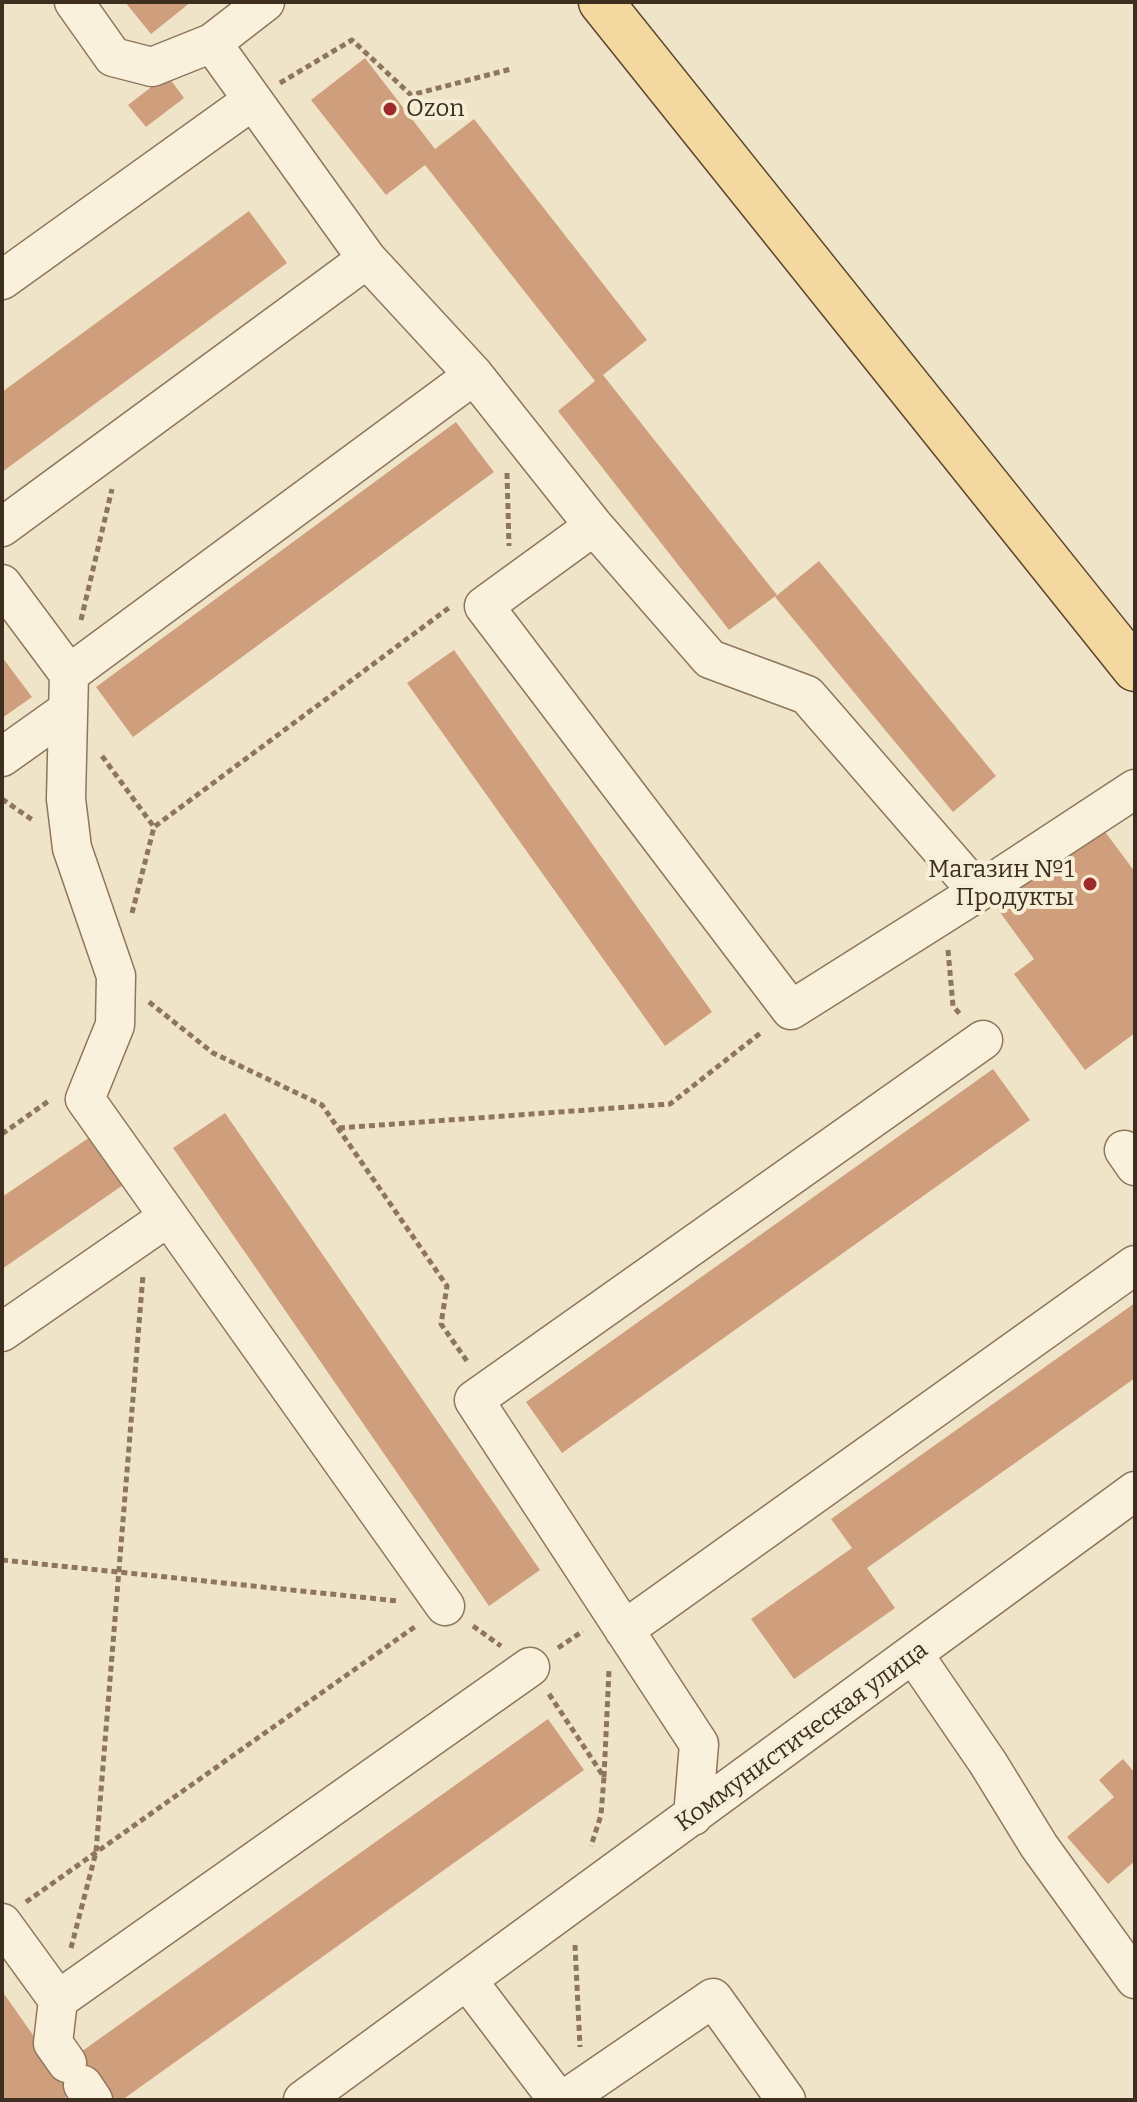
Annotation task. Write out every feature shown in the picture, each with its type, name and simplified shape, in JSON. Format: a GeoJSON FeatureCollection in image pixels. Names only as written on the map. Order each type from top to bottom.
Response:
{"type":"FeatureCollection","features":[{"type":"Feature","properties":{"kind":"main road"},"geometry":{"type":"LineString","coordinates":[[601,2],[1135,669]]}},
{"type":"Feature","properties":{"kind":"street"},"geometry":{"type":"LineString","coordinates":[[74,2],[113,57],[152,67],[212,43],[265,2]]}},
{"type":"Feature","properties":{"kind":"street"},"geometry":{"type":"LineString","coordinates":[[212,43],[367,259],[474,375],[594,526],[710,659],[807,695],[978,892]]}},
{"type":"Feature","properties":{"kind":"street"},"geometry":{"type":"LineString","coordinates":[[2,280],[253,100]]}},
{"type":"Feature","properties":{"kind":"street"},"geometry":{"type":"LineString","coordinates":[[2,527],[367,259]]}},
{"type":"Feature","properties":{"kind":"street"},"geometry":{"type":"LineString","coordinates":[[2,757],[68,692],[474,375]]}},
{"type":"Feature","properties":{"kind":"street"},"geometry":{"type":"LineString","coordinates":[[594,526],[497,597],[791,1010],[1135,789]]}},
{"type":"Feature","properties":{"kind":"street"},"geometry":{"type":"LineString","coordinates":[[2,584],[68,692],[66,799],[72,848],[116,976],[115,1025],[85,1099],[157,1224],[445,1606]]}},
{"type":"Feature","properties":{"kind":"street"},"geometry":{"type":"LineString","coordinates":[[693,1816],[699,1744],[474,1400],[983,1040]]}},
{"type":"Feature","properties":{"kind":"street"},"geometry":{"type":"LineString","coordinates":[[2,1332],[157,1224]]}},
{"type":"Feature","properties":{"kind":"street"},"geometry":{"type":"LineString","coordinates":[[618,1620],[1135,1265]]}},
{"type":"Feature","properties":{"kind":"street","name":"Коммунистическая улица"},"geometry":{"type":"LineString","coordinates":[[303,2100],[1135,1491]]}},
{"type":"Feature","properties":{"kind":"street"},"geometry":{"type":"LineString","coordinates":[[914,1655],[988,1763],[1039,1846],[1135,1979]]}},
{"type":"Feature","properties":{"kind":"street"},"geometry":{"type":"LineString","coordinates":[[58,2000],[530,1667]]}},
{"type":"Feature","properties":{"kind":"street"},"geometry":{"type":"LineString","coordinates":[[8,1916],[58,2000],[53,2043],[81,2083]]}},
{"type":"Feature","properties":{"kind":"street"},"geometry":{"type":"LineString","coordinates":[[467,1980],[568,2096],[713,1998],[786,2100]]}},
{"type":"Feature","properties":{"kind":"path"},"geometry":{"type":"LineString","coordinates":[[253,100],[352,40],[411,95],[511,69]]}},
{"type":"Feature","properties":{"kind":"path"},"geometry":{"type":"LineString","coordinates":[[131,916],[154,827],[457,601],[497,597],[505,414]]}},
{"type":"Feature","properties":{"kind":"path"},"geometry":{"type":"LineString","coordinates":[[124,437],[68,692],[154,827]]}},
{"type":"Feature","properties":{"kind":"path"},"geometry":{"type":"LineString","coordinates":[[944,914],[953,1006],[983,1040]]}},
{"type":"Feature","properties":{"kind":"path"},"geometry":{"type":"LineString","coordinates":[[116,976],[213,1053],[322,1105],[447,1286],[441,1324],[488,1391]]}},
{"type":"Feature","properties":{"kind":"path"},"geometry":{"type":"LineString","coordinates":[[338,1128],[670,1104],[791,1010]]}},
{"type":"Feature","properties":{"kind":"path"},"geometry":{"type":"LineString","coordinates":[[58,2000],[96,1852],[119,1570],[157,1224]]}},
{"type":"Feature","properties":{"kind":"path"},"geometry":{"type":"LineString","coordinates":[[2,1560],[445,1606],[530,1667],[604,1777]]}},
{"type":"Feature","properties":{"kind":"path"},"geometry":{"type":"LineString","coordinates":[[8,1916],[445,1606]]}},
{"type":"Feature","properties":{"kind":"path"},"geometry":{"type":"LineString","coordinates":[[530,1667],[618,1620]]}},
{"type":"Feature","properties":{"kind":"path"},"geometry":{"type":"LineString","coordinates":[[568,2096],[573,1903],[601,1815],[618,1620]]}},
{"type":"Feature","properties":{"kind":"building"},"geometry":{"type":"Polygon","coordinates":[[[125,2],[191,2],[151,34],[125,2]]]}},
{"type":"Feature","properties":{"kind":"building"},"geometry":{"type":"Polygon","coordinates":[[[365,58],[435,149],[474,119],[647,340],[603,375],[777,595],[729,630],[558,411],[595,381],[425,165],[386,195],[311,100],[365,58]]]}},
{"type":"Feature","properties":{"kind":"building"},"geometry":{"type":"Polygon","coordinates":[[[167,75],[184,98],[146,127],[128,105],[167,75]]]}},
{"type":"Feature","properties":{"kind":"building"},"geometry":{"type":"Polygon","coordinates":[[[249,211],[287,263],[2,472],[2,392],[249,211]]]}},
{"type":"Feature","properties":{"kind":"building"},"geometry":{"type":"Polygon","coordinates":[[[456,422],[494,472],[133,737],[96,687],[456,422]]]}},
{"type":"Feature","properties":{"kind":"building"},"geometry":{"type":"Polygon","coordinates":[[[819,561],[996,776],[953,812],[775,597],[819,561]]]}},
{"type":"Feature","properties":{"kind":"building"},"geometry":{"type":"Polygon","coordinates":[[[454,650],[712,1012],[665,1046],[407,683],[454,650]]]}},
{"type":"Feature","properties":{"kind":"building"},"geometry":{"type":"Polygon","coordinates":[[[2,657],[32,697],[2,718],[2,657]]]}},
{"type":"Feature","properties":{"kind":"building"},"geometry":{"type":"Polygon","coordinates":[[[1100,825],[1135,872],[1135,1033],[1085,1070],[1014,974],[1034,959],[994,904],[1100,825]]]}},
{"type":"Feature","properties":{"kind":"building"},"geometry":{"type":"Polygon","coordinates":[[[993,1069],[1030,1120],[562,1453],[526,1402],[993,1069]]]}},
{"type":"Feature","properties":{"kind":"building"},"geometry":{"type":"Polygon","coordinates":[[[225,1113],[540,1570],[489,1606],[173,1148],[225,1113]]]}},
{"type":"Feature","properties":{"kind":"building"},"geometry":{"type":"Polygon","coordinates":[[[93,1135],[126,1183],[2,1269],[2,1197],[93,1135]]]}},
{"type":"Feature","properties":{"kind":"building"},"geometry":{"type":"Polygon","coordinates":[[[1135,1303],[1135,1378],[867,1568],[895,1608],[794,1679],[751,1619],[852,1548],[831,1519],[1135,1303]]]}},
{"type":"Feature","properties":{"kind":"building"},"geometry":{"type":"Polygon","coordinates":[[[548,1719],[584,1770],[122,2100],[111,2100],[94,2078],[62,2100],[2,2100],[2,1991],[57,2069],[548,1719]]]}},
{"type":"Feature","properties":{"kind":"building"},"geometry":{"type":"Polygon","coordinates":[[[1123,1759],[1135,1773],[1135,1861],[1108,1884],[1067,1837],[1114,1797],[1099,1780],[1123,1759]]]}},
{"type":"Feature","properties":{"kind":"place","name":"Ozon"},"geometry":{"type":"Point","coordinates":[390,109]}},
{"type":"Feature","properties":{"kind":"place","name":"Магазин №1 Продукты"},"geometry":{"type":"Point","coordinates":[1090,884]}}]}
